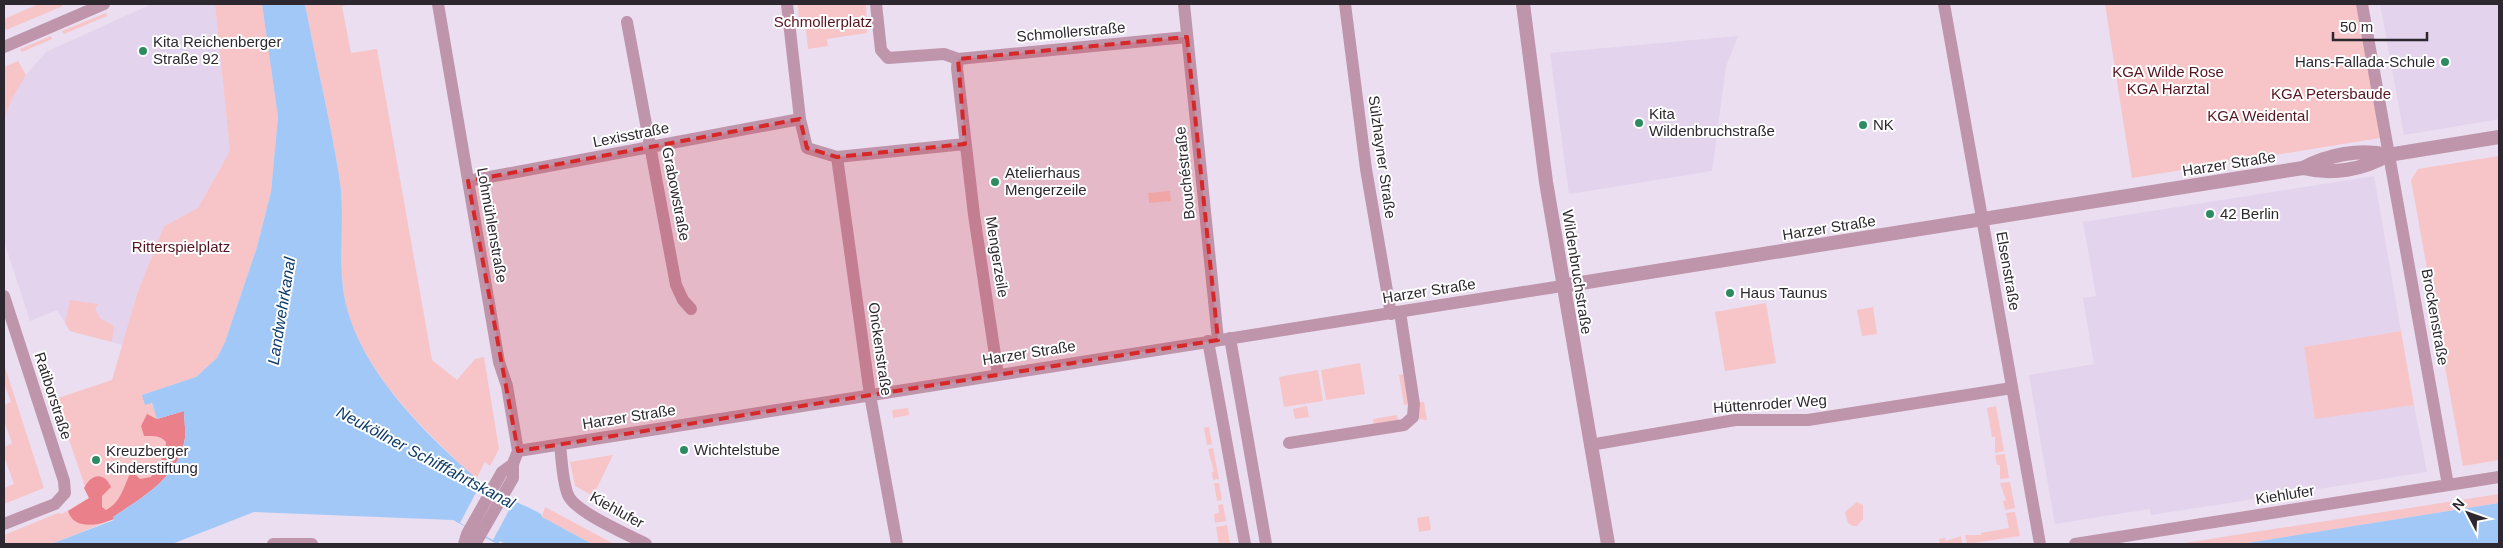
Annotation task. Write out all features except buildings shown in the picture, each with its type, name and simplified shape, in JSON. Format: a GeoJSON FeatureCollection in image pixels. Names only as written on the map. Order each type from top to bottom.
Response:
{"type":"FeatureCollection","features":[{"type":"Feature","properties":{"kind":"street"},"geometry":{"type":"LineString","coordinates":[[4,47],[104,4]]}},
{"type":"Feature","properties":{"kind":"street","name":"Lohmühlenstraße"},"geometry":{"type":"LineString","coordinates":[[438,4],[499,362],[507,386],[518,451]]}},
{"type":"Feature","properties":{"kind":"street"},"geometry":{"type":"LineString","coordinates":[[788,4],[800,118],[807,148],[837,157],[965,144],[957,68],[958,59],[944,54],[888,58],[880,50],[876,4]]}},
{"type":"Feature","properties":{"kind":"street","name":"Bouchéstraße"},"geometry":{"type":"LineString","coordinates":[[1184,4],[1219,340],[1245,544]]}},
{"type":"Feature","properties":{"kind":"street","name":"Sülzhayner Straße"},"geometry":{"type":"LineString","coordinates":[[1289,442],[1404,425],[1413,417],[1414,404],[1366,169],[1345,4]]}},
{"type":"Feature","properties":{"kind":"street","name":"Wildenbruchstraße"},"geometry":{"type":"LineString","coordinates":[[1523,4],[1562,286],[1608,544]]}},
{"type":"Feature","properties":{"kind":"street","name":"Elsenstraße"},"geometry":{"type":"LineString","coordinates":[[1944,4],[2040,544]]}},
{"type":"Feature","properties":{"kind":"street","name":"Brockenstraße"},"geometry":{"type":"LineString","coordinates":[[2362,4],[2448,485]]}},
{"type":"Feature","properties":{"kind":"street","name":"Grabowstraße"},"geometry":{"type":"LineString","coordinates":[[627,22],[676,285],[683,300],[691,309]]}},
{"type":"Feature","properties":{"kind":"street","name":"Schmollerstraße"},"geometry":{"type":"LineString","coordinates":[[958,59],[1187,37]]}},
{"type":"Feature","properties":{"kind":"street","name":"Lexisstraße"},"geometry":{"type":"LineString","coordinates":[[468,181],[650,148],[800,118]]}},
{"type":"Feature","properties":{"kind":"street","name":"Harzer Straße"},"geometry":{"type":"LineString","coordinates":[[518,451],[1982,221],[2303,168],[2320,159],[2371,151],[2388,155],[2499,137]]}},
{"type":"Feature","properties":{"kind":"street","name":"Mengerzeile"},"geometry":{"type":"LineString","coordinates":[[965,144],[998,375]]}},
{"type":"Feature","properties":{"kind":"street","name":"Onckenstraße"},"geometry":{"type":"LineString","coordinates":[[837,157],[870,395],[897,544]]}},
{"type":"Feature","properties":{"kind":"street","name":"Ratiborstraße"},"geometry":{"type":"LineString","coordinates":[[4,296],[64,481],[65,493],[55,504],[4,524]]}},
{"type":"Feature","properties":{"kind":"street","name":"Bouchéstraße"},"geometry":{"type":"LineString","coordinates":[[1219,340],[1266,544]]}},
{"type":"Feature","properties":{"kind":"street","name":"Hüttenroder Weg"},"geometry":{"type":"LineString","coordinates":[[1590,445],[1735,420],[1808,420],[2012,388]]}},
{"type":"Feature","properties":{"kind":"street","name":"Kiehlufer"},"geometry":{"type":"LineString","coordinates":[[560,445],[567,494],[576,505],[646,544]]}},
{"type":"Feature","properties":{"kind":"street"},"geometry":{"type":"LineString","coordinates":[[464,544],[476,535],[499,492],[513,478],[514,464],[518,451]]}},
{"type":"Feature","properties":{"kind":"street","name":"Kiehlufer"},"geometry":{"type":"LineString","coordinates":[[2076,544],[2499,477]]}},
{"type":"Feature","properties":{"kind":"street"},"geometry":{"type":"LineString","coordinates":[[273,544],[312,544]]}},
{"type":"Feature","properties":{"kind":"highlighted area"},"geometry":{"type":"Polygon","coordinates":[[[1187,37],[1218,340],[518,451],[468,181],[800,119],[807,148],[837,157],[965,144],[958,59],[1187,37]]]}},
{"type":"Feature","properties":{"kind":"shaded area"},"geometry":{"type":"Polygon","coordinates":[[[152,4],[215,4],[230,151],[198,208],[164,226],[137,294],[123,345],[70,331],[57,310],[30,321],[4,241],[4,119],[12,99],[26,75],[46,52],[152,4]]]}},
{"type":"Feature","properties":{"kind":"shaded area","name":"Hans-Fallada-Schule"},"geometry":{"type":"Polygon","coordinates":[[[2380,4],[2499,4],[2499,119],[2404,135],[2380,4]]]}},
{"type":"Feature","properties":{"kind":"shaded area","name":"Kita Wildenbruchstraße"},"geometry":{"type":"Polygon","coordinates":[[[1738,36],[1726,66],[1712,171],[1569,194],[1550,53],[1738,36]]]}},
{"type":"Feature","properties":{"kind":"shaded area"},"geometry":{"type":"Polygon","coordinates":[[[2374,176],[2401,331],[2304,347],[2315,418],[2414,405],[2427,472],[2151,515],[2150,509],[2055,524],[2029,375],[2094,364],[2083,298],[2096,296],[2083,222],[2374,176]]]}},
{"type":"Feature","properties":{"kind":"shaded area"},"geometry":{"type":"Polygon","coordinates":[[[184,411],[185,438],[181,452],[175,464],[158,485],[113,517],[114,519],[88,525],[76,522],[71,517],[68,511],[89,498],[84,488],[94,477],[105,478],[111,487],[102,496],[102,507],[106,510],[118,499],[130,474],[135,474],[140,479],[151,477],[165,453],[166,442],[159,437],[144,436],[141,426],[147,414],[157,419],[184,411]]]}},
{"type":"Feature","properties":{"kind":"green space"},"geometry":{"type":"Polygon","coordinates":[[[39,4],[62,4],[63,6],[6,30],[4,19],[39,4]]]}},
{"type":"Feature","properties":{"kind":"green space","name":"Ritterspielplatz"},"geometry":{"type":"Polygon","coordinates":[[[215,4],[262,4],[278,117],[271,192],[257,247],[225,342],[217,358],[196,377],[142,395],[151,403],[179,459],[114,519],[51,544],[4,544],[4,535],[58,513],[62,514],[89,498],[55,399],[112,380],[137,294],[164,226],[198,208],[230,151],[215,4]]]}},
{"type":"Feature","properties":{"kind":"green space"},"geometry":{"type":"Polygon","coordinates":[[[305,4],[352,4],[342,6],[351,53],[377,49],[432,360],[457,380],[475,359],[484,357],[499,449],[490,466],[485,462],[476,479],[423,428],[391,391],[364,350],[353,328],[347,310],[342,274],[342,200],[340,182],[305,4]]]}},
{"type":"Feature","properties":{"kind":"green space","name":"Schmollerplatz"},"geometry":{"type":"Polygon","coordinates":[[[798,4],[866,4],[867,33],[827,39],[828,46],[808,49],[805,21],[799,22],[798,4]]]}},
{"type":"Feature","properties":{"kind":"green space"},"geometry":{"type":"Polygon","coordinates":[[[2105,4],[2357,4],[2380,138],[2132,178],[2105,4]]]}},
{"type":"Feature","properties":{"kind":"green space"},"geometry":{"type":"Polygon","coordinates":[[[106,13],[107,16],[64,34],[62,31],[106,13]]]}},
{"type":"Feature","properties":{"kind":"green space"},"geometry":{"type":"Polygon","coordinates":[[[51,36],[52,39],[22,52],[20,49],[51,36]]]}},
{"type":"Feature","properties":{"kind":"green space"},"geometry":{"type":"Polygon","coordinates":[[[18,61],[26,75],[12,99],[4,119],[4,67],[18,61]]]}},
{"type":"Feature","properties":{"kind":"green space"},"geometry":{"type":"Polygon","coordinates":[[[2499,156],[2499,460],[2463,466],[2411,180],[2418,169],[2499,156]]]}},
{"type":"Feature","properties":{"kind":"green space"},"geometry":{"type":"Polygon","coordinates":[[[1170,191],[1171,201],[1149,203],[1148,193],[1170,191]]]}},
{"type":"Feature","properties":{"kind":"green space"},"geometry":{"type":"Polygon","coordinates":[[[70,300],[98,304],[95,309],[100,318],[114,326],[112,342],[70,331],[65,323],[70,300]]]}},
{"type":"Feature","properties":{"kind":"green space"},"geometry":{"type":"Polygon","coordinates":[[[1766,303],[1776,363],[1725,371],[1715,312],[1766,303]]]}},
{"type":"Feature","properties":{"kind":"green space"},"geometry":{"type":"Polygon","coordinates":[[[1873,307],[1877,334],[1862,336],[1857,310],[1873,307]]]}},
{"type":"Feature","properties":{"kind":"green space"},"geometry":{"type":"Polygon","coordinates":[[[2401,331],[2414,405],[2315,419],[2304,347],[2401,331]]]}},
{"type":"Feature","properties":{"kind":"green space"},"geometry":{"type":"Polygon","coordinates":[[[1360,363],[1365,394],[1326,400],[1321,370],[1360,363]]]}},
{"type":"Feature","properties":{"kind":"green space"},"geometry":{"type":"Polygon","coordinates":[[[4,364],[44,488],[4,504],[4,488],[14,484],[4,456],[4,447],[12,443],[4,421],[4,405],[11,402],[4,383],[4,364]]]}},
{"type":"Feature","properties":{"kind":"green space"},"geometry":{"type":"Polygon","coordinates":[[[1318,370],[1323,401],[1284,407],[1279,377],[1318,370]]]}},
{"type":"Feature","properties":{"kind":"green space"},"geometry":{"type":"Polygon","coordinates":[[[1404,374],[1409,404],[1404,405],[1399,375],[1404,374]]]}},
{"type":"Feature","properties":{"kind":"green space"},"geometry":{"type":"Polygon","coordinates":[[[1420,402],[1424,402],[1427,420],[1419,419],[1420,402]]]}},
{"type":"Feature","properties":{"kind":"green space"},"geometry":{"type":"Polygon","coordinates":[[[1307,406],[1309,417],[1295,419],[1293,409],[1307,406]]]}},
{"type":"Feature","properties":{"kind":"green space"},"geometry":{"type":"Polygon","coordinates":[[[1996,406],[2004,451],[1995,453],[1995,437],[1992,437],[1987,408],[1996,406]]]}},
{"type":"Feature","properties":{"kind":"green space"},"geometry":{"type":"Polygon","coordinates":[[[908,408],[909,415],[893,418],[892,410],[908,408]]]}},
{"type":"Feature","properties":{"kind":"green space"},"geometry":{"type":"Polygon","coordinates":[[[1397,415],[1398,420],[1374,424],[1373,419],[1397,415]]]}},
{"type":"Feature","properties":{"kind":"green space"},"geometry":{"type":"Polygon","coordinates":[[[1209,427],[1212,444],[1207,445],[1204,428],[1209,427]]]}},
{"type":"Feature","properties":{"kind":"green space"},"geometry":{"type":"Polygon","coordinates":[[[1213,448],[1219,479],[1213,480],[1212,472],[1214,472],[1208,449],[1213,448]]]}},
{"type":"Feature","properties":{"kind":"green space"},"geometry":{"type":"Polygon","coordinates":[[[2005,454],[2009,478],[2000,479],[2000,465],[1997,465],[1995,455],[2005,454]]]}},
{"type":"Feature","properties":{"kind":"green space"},"geometry":{"type":"Polygon","coordinates":[[[613,455],[593,496],[575,486],[570,462],[613,455]]]}},
{"type":"Feature","properties":{"kind":"green space"},"geometry":{"type":"Polygon","coordinates":[[[2010,482],[2015,508],[2005,510],[2003,501],[2006,500],[2000,483],[2010,482]]]}},
{"type":"Feature","properties":{"kind":"green space"},"geometry":{"type":"Polygon","coordinates":[[[1214,483],[1219,483],[1222,500],[1217,501],[1214,483]]]}},
{"type":"Feature","properties":{"kind":"green space"},"geometry":{"type":"Polygon","coordinates":[[[2499,494],[2499,503],[2241,544],[2178,544],[2499,494]]]}},
{"type":"Feature","properties":{"kind":"green space"},"geometry":{"type":"Polygon","coordinates":[[[1857,502],[1863,505],[1863,519],[1857,526],[1853,526],[1848,523],[1845,512],[1857,502]]]}},
{"type":"Feature","properties":{"kind":"green space"},"geometry":{"type":"Polygon","coordinates":[[[1223,504],[1226,521],[1215,523],[1214,514],[1219,513],[1218,505],[1223,504]]]}},
{"type":"Feature","properties":{"kind":"green space"},"geometry":{"type":"Polygon","coordinates":[[[545,507],[614,544],[592,544],[542,517],[545,507]]]}},
{"type":"Feature","properties":{"kind":"green space"},"geometry":{"type":"Polygon","coordinates":[[[2015,512],[2020,536],[1967,544],[1965,535],[1981,535],[1981,533],[2009,528],[2006,513],[2015,512]]]}},
{"type":"Feature","properties":{"kind":"green space"},"geometry":{"type":"Polygon","coordinates":[[[1429,516],[1431,530],[1419,532],[1417,518],[1429,516]]]}},
{"type":"Feature","properties":{"kind":"green space"},"geometry":{"type":"Polygon","coordinates":[[[1227,525],[1230,544],[1219,544],[1216,527],[1227,525]]]}},
{"type":"Feature","properties":{"kind":"green space"},"geometry":{"type":"Polygon","coordinates":[[[1961,536],[1962,544],[1940,544],[1939,539],[1945,538],[1946,541],[1961,536]]]}},
{"type":"Feature","properties":{"kind":"water"},"geometry":{"type":"Polygon","coordinates":[[[262,4],[305,4],[340,182],[342,281],[344,295],[351,322],[363,349],[379,375],[418,423],[439,445],[488,488],[534,510],[541,514],[542,517],[592,544],[505,544],[500,541],[497,544],[453,520],[254,512],[172,544],[51,544],[114,520],[113,517],[147,494],[167,476],[181,453],[185,439],[184,411],[157,419],[152,403],[145,405],[142,395],[196,377],[217,358],[225,342],[257,247],[271,192],[278,117],[262,4]]]}},
{"type":"Feature","properties":{"kind":"water"},"geometry":{"type":"Polygon","coordinates":[[[2499,503],[2499,544],[2241,544],[2499,503]]]}},
{"type":"Feature","properties":{"kind":"pier"},"geometry":{"type":"Polygon","coordinates":[[[481,483],[514,501],[493,540],[460,523],[481,483]]]}},
{"type":"Feature","properties":{"kind":"place","name":"Kita Reichenberger Straße 92"},"geometry":{"type":"Point","coordinates":[143,51]}},
{"type":"Feature","properties":{"kind":"place","name":"Hans-Fallada-Schule"},"geometry":{"type":"Point","coordinates":[2445,62]}},
{"type":"Feature","properties":{"kind":"place","name":"Kita Wildenbruchstraße"},"geometry":{"type":"Point","coordinates":[1639,123]}},
{"type":"Feature","properties":{"kind":"place","name":"NK"},"geometry":{"type":"Point","coordinates":[1863,125]}},
{"type":"Feature","properties":{"kind":"place","name":"Atelierhaus Mengerzeile"},"geometry":{"type":"Point","coordinates":[995,182]}},
{"type":"Feature","properties":{"kind":"place","name":"42 Berlin"},"geometry":{"type":"Point","coordinates":[2210,214]}},
{"type":"Feature","properties":{"kind":"place","name":"Haus Taunus"},"geometry":{"type":"Point","coordinates":[1730,293]}},
{"type":"Feature","properties":{"kind":"place","name":"Wichtelstube"},"geometry":{"type":"Point","coordinates":[684,450]}},
{"type":"Feature","properties":{"kind":"place","name":"Kreuzberger Kinderstiftung"},"geometry":{"type":"Point","coordinates":[96,460]}},
{"type":"Feature","properties":{"kind":"park label","name":"KGA Wilde Rose KGA Harztal"},"geometry":{"type":"Point","coordinates":[2168,80]}},
{"type":"Feature","properties":{"kind":"park label","name":"KGA Petersbaude"},"geometry":{"type":"Point","coordinates":[2331,94]}},
{"type":"Feature","properties":{"kind":"park label","name":"KGA Weidental"},"geometry":{"type":"Point","coordinates":[2258,116]}},
{"type":"Feature","properties":{"kind":"water label","name":"Landwehrkanal"},"geometry":{"type":"Point","coordinates":[281,311]}},
{"type":"Feature","properties":{"kind":"water label","name":"Neuköllner Schifffahrtskanal"},"geometry":{"type":"Point","coordinates":[426,457]}}]}
